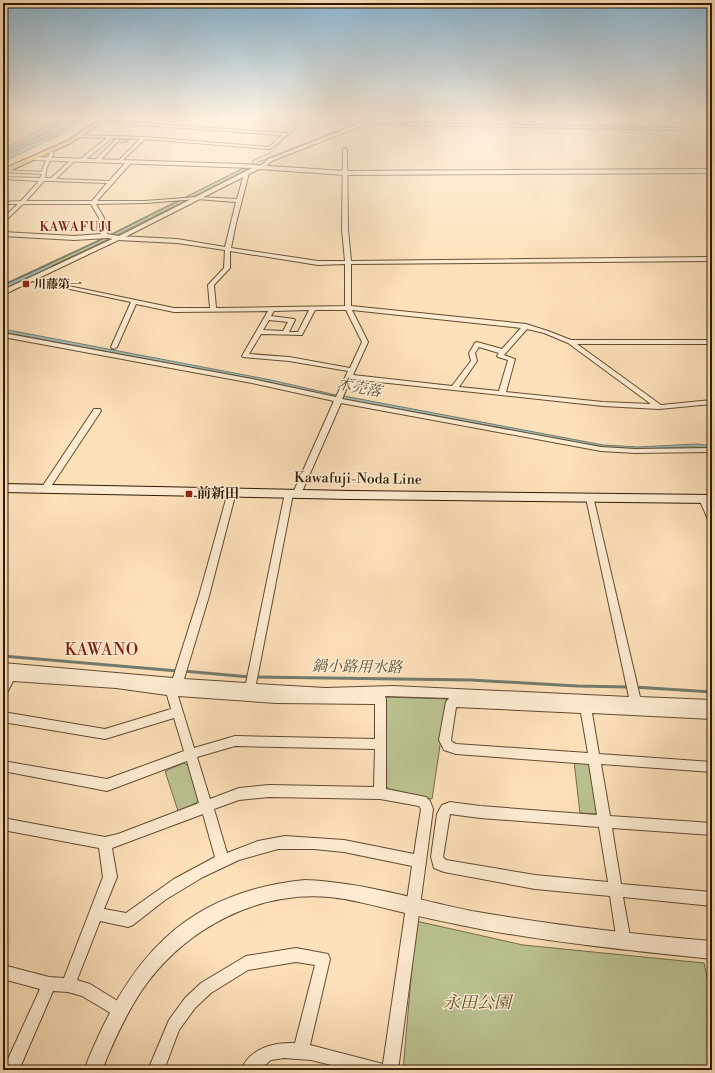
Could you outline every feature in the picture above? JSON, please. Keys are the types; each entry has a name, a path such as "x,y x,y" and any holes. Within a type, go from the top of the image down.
{"main road":[{"path":"3,174 16,166"},
{"name":"Kawafuji-Noda Line","path":"3,488 293,494 708,499"}],"street":[{"path":"17,166 45,170"},
{"path":"3,221 22,203 42,180 46,166"},
{"path":"52,180 66,166"},
{"path":"93,203 125,166"},
{"path":"245,166 345,174 712,171"},
{"path":"252,680 293,494 365,342 348,308 348,262 345,229 345,166"},
{"path":"3,293 112,236 246,174 257,167"},
{"path":"3,174 45,170"},
{"path":"3,174 42,180 110,182"},
{"path":"213,309 211,285 227,268 226,262 228,249 246,174"},
{"path":"3,203 145,202 178,199 239,201"},
{"path":"93,203 100,213 103,223 112,236"},
{"path":"3,234 45,238 95,238 112,236 177,241 312,263 712,259"},
{"path":"32,279 174,310 348,308 526,326 570,342 659,407"},
{"path":"114,347 134,302"},
{"path":"259,332 300,334 313,308"},
{"path":"272,309 245,356 289,359 350,373 454,388 603,404 659,407 712,402"},
{"path":"266,318 292,320 285,333"},
{"path":"502,393 512,359 500,356 526,326"},
{"path":"3,335 252,381 338,400 601,449 635,451 712,450"},
{"path":"570,342 712,342"},
{"path":"454,388 474,361 472,353 477,344 504,352"},
{"path":"45,489 98,411"},
{"path":"223,861 178,712 174,687 204,596 232,492"},
{"path":"590,498 636,702"},
{"path":"708,499 712,517"},
{"path":"3,690 9,670 116,684 174,687 244,698 346,700 381,699 380,793"},
{"path":"174,687 252,680 325,692 394,691 712,705"},
{"path":"712,714 451,702 445,740 448,746 456,749 712,767"},
{"path":"586,708 596,759 624,942"},
{"path":"3,717 105,734 178,712"},
{"path":"3,766 107,785 191,754 235,741 380,744"},
{"path":"3,824 105,843 239,794 269,792 380,793 422,802 426,805 427,809 390,1070"},
{"path":"712,829 480,812 450,808 446,809 443,814 437,858 439,863 444,866 535,882 616,891 712,899"},
{"path":"97,914 128,920 146,904 198,872 239,854 278,843 317,842 360,848 419,861"},
{"path":"68,985 97,914 110,877 105,843"},
{"path":"92,1070 103,1042 119,1010 139,980 162,952 181,936 232,905 280,891 305,889 336,890 490,923 624,942 712,950"},
{"path":"156,1070 174,1025 190,1003 206,988 246,963 296,955 323,959 301,1050"},
{"path":"3,972 49,984 68,985 85,989 119,1010"},
{"path":"11,1070 49,984"},
{"path":"249,1070 256,1061 274,1052 301,1050 379,1070"}],"green space":[{"path":"245,167 248,168 235,176 111,238 3,289 3,286 111,235"},
{"path":"384,697 447,699 432,799 389,789 386,786"},
{"path":"574,761 591,764 598,814 580,813"},
{"path":"184,763 189,766 199,798 196,803 178,811 165,771"},
{"name":"永田公園","path":"416,921 523,945 704,963 712,1002 712,1070 403,1070"}],"water":[{"path":"3,329 271,380 336,395 334,397 269,382 3,332"},
{"path":"344,396 603,445 638,447 697,444 712,446 712,448 692,447 637,449 602,447 343,399"}],"waterway":[{"path":"3,285 106,237 244,168"},
{"path":"3,290 50,268"},
{"name":"鍋小路用水路","path":"3,656 178,671"},
{"name":"鍋小路用水路","path":"183,671 250,677"},
{"name":"鍋小路用水路","path":"255,677 471,680 577,686 629,687"},
{"name":"鍋小路用水路","path":"634,687 712,692"}],"place":[{"name":"川藤第一","path":"26,284"},
{"name":"前新田","path":"189,494"}],"district":[{"name":"KAWAFUJI","path":"76,227"},
{"name":"KAWANO","path":"102,650"}],"water label":[{"name":"木売落","path":"359,388"}]}
